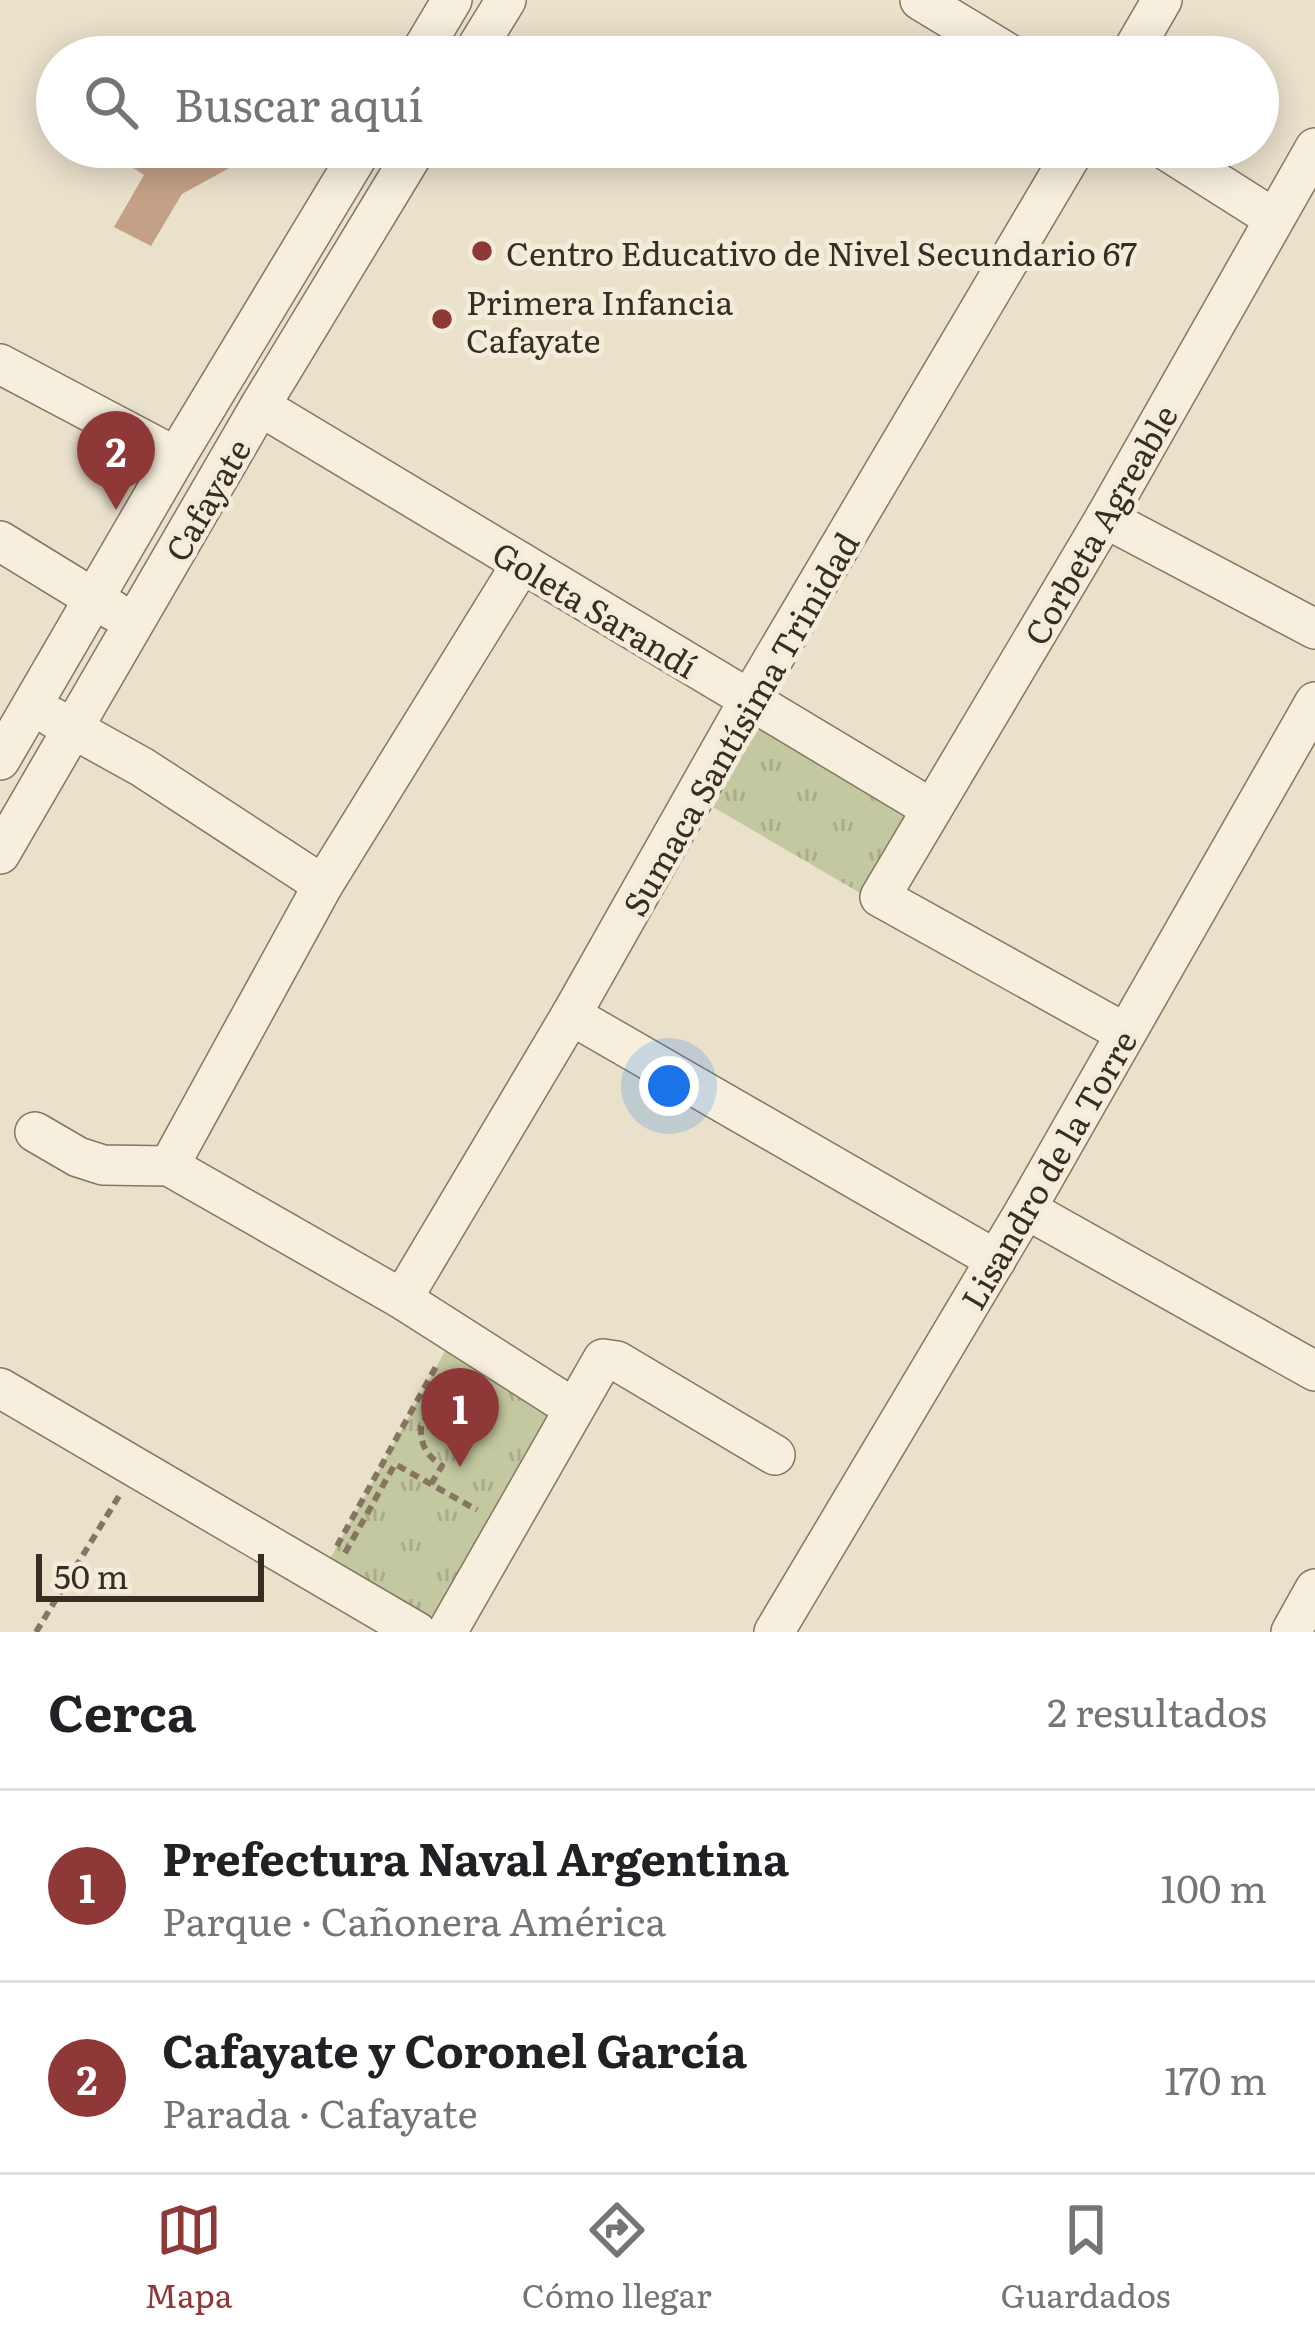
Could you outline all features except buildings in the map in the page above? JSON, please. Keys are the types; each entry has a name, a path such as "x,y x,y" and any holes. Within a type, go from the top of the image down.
{"street":[{"path":"431,36 452,0"},
{"path":"920,0 979,36"},
{"path":"1141,36 1162,0"},
{"path":"479,36 490,6"},
{"name":"Corbeta Agreable","path":"1125,1033 880,897 1105,518 1315,148"},
{"name":"Cafayate","path":"0,760 350,168"},
{"name":"Cafayate","path":"0,854 404,168"},
{"name":"Sumaca Santísima Trinidad","path":"402,1299 1064,168"},
{"path":"1194,168 1274,218"},
{"path":"0,364 176,457"},
{"name":"Goleta Sarandí","path":"260,406 932,809"},
{"path":"1105,518 1315,629"},
{"path":"0,541 133,624"},
{"path":"170,1166 322,885 522,563"},
{"name":"Lisandro de la Torre","path":"774,1632 1026,1209 1315,702"},
{"path":"32,706 142,767 322,885"},
{"path":"571,1015 996,1260"},
{"path":"35,1132 103,1165 170,1166 402,1299 573,1408"},
{"path":"1026,1209 1315,1371"},
{"path":"447,1632 603,1359 617,1360 775,1455"},
{"path":"0,1388 417,1632"},
{"path":"1291,1632 1315,1589"}],"path":[{"path":"431,1484 442,1466 424,1449 421,1426 434,1406 455,1397 469,1341"},
{"path":"325,1578 469,1341"},
{"path":"325,1578 395,1464 507,1527"},
{"path":"36,1632 136,1468"}],"green space":[{"path":"751,721 909,813 867,897 706,803"},
{"path":"455,1333 573,1408 447,1632 321,1575"}],"place":[{"name":"Centro Educativo de Nivel Secundario 67","path":"482,251"},
{"name":"Primera Infancia Cafayate","path":"442,319"},
{"name":"Cafayate y Coronel García","path":"116,510"},
{"name":"Prefectura Naval Argentina","path":"460,1467"}]}
